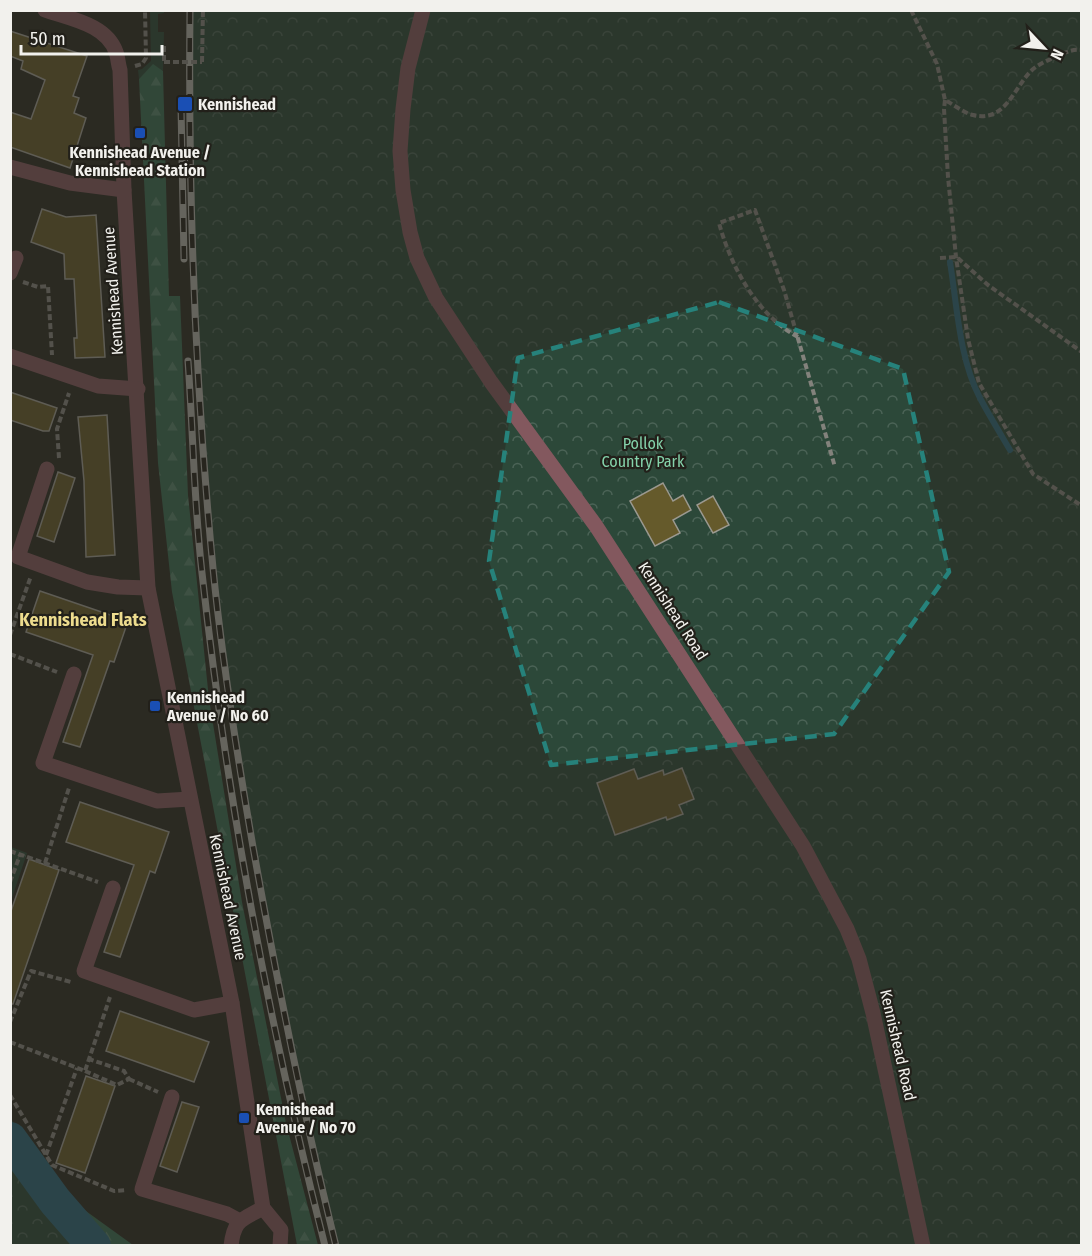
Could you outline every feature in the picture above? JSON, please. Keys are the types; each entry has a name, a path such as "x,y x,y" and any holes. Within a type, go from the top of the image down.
{"street":[{"name":"Kennishead Avenue","path":"45,10 91,26 107,37 116,51 120,70 124,189 138,389 148,588 232,1003 263,1208 281,1230 280,1245"},
{"name":"Kennishead Road","path":"423,10 408,68 400,151 403,190 417,258 436,298 534,442 596,525 803,846 847,928 859,959 873,1013 923,1245"},
{"path":"10,166 70,183 124,189"},
{"path":"10,356 98,386 138,389"},
{"path":"47,469 18,557 87,582 118,587 148,588"},
{"path":"73,675 43,763 157,801 190,799"},
{"path":"113,888 84,971 194,1010 232,1003"},
{"path":"172,1097 142,1189 227,1214 240,1221"},
{"path":"231,1245 233,1230 240,1221 263,1208"}],"path":[{"path":"120,70 142,64 146,58 145,10"},
{"path":"164,46 164,62 202,62 203,10"},
{"path":"911,10 937,64 945,100 948,177 956,257 968,339 979,383 1033,474 1082,506"},
{"path":"945,100 972,115 984,117 997,112 1010,102 1032,70 1054,57 1076,49 1082,50"},
{"path":"798,337 775,321 753,294 733,265 719,223 755,210 784,290 798,337 835,467"},
{"path":"940,258 956,257 988,285 1082,352"},
{"path":"15,271 38,287 48,286 52,370"},
{"path":"47,469 60,457 57,429 74,378"},
{"path":"10,635 35,563"},
{"path":"10,654 73,675"},
{"path":"45,863 74,773"},
{"path":"10,851 113,888"},
{"path":"10,882 20,855"},
{"path":"10,1022 31,971 75,983 84,971"},
{"path":"85,1071 115,982"},
{"path":"10,1042 117,1085 129,1079"},
{"path":"89,1059 124,1071 129,1079 172,1097"},
{"path":"46,1155 77,1068"},
{"path":"10,1095 52,1165 114,1191 142,1189"}],"highlighted area":[{"path":"719,302 903,369 949,572 834,734 551,765 489,561 518,358"}],"green space":[{"path":"150,11 164,11 158,14 158,32 164,32 163,71 153,65 139,79 138,70 151,61"},
{"name":"Pollok Country Park","path":"190,11 1081,11 1081,1245 336,1245 310,1140 276,979 233,728 213,569 195,336 190,178"},
{"path":"153,64 163,71 169,296 180,296 188,495 209,699 242,902 286,1123 318,1245 297,1245 172,592 158,463 139,79"},
{"path":"10,847 27,853 11,901"},
{"path":"10,1116 37,1166 90,1245 11,1245"},
{"path":"37,1166 72,1201 133,1245 101,1245"}],"building":[{"path":"10,31 87,56 73,96 79,98 74,113 86,118 70,168 10,147 10,112 31,119 45,80 21,69 23,61 10,56"},
{"path":"42,209 66,217 96,215 105,357 75,358 74,338 77,338 74,279 65,279 64,254 31,242"},
{"path":"10,392 57,408 49,431 10,420"},
{"path":"107,415 115,555 86,557 84,481 78,417"},
{"path":"58,472 75,478 54,542 37,536"},
{"path":"663,483 673,501 683,495 691,510 673,520 680,533 655,546 630,501"},
{"path":"713,496 729,525 713,533 697,505"},
{"path":"40,591 128,621 114,662 110,661 80,747 63,742 93,655 26,632"},
{"path":"682,768 694,799 679,805 683,814 667,820 666,817 615,835 597,783 634,769 638,779 663,770 664,775"},
{"path":"80,802 169,832 155,873 150,871 120,957 104,952 134,865 66,842"},
{"path":"29,859 59,870 13,1004 10,1004 10,914"},
{"path":"120,1011 209,1042 194,1082 106,1051"},
{"path":"86,1076 115,1086 85,1173 56,1163"},
{"path":"182,1102 199,1107 177,1172 160,1166"}],"waterway":[{"path":"950,262 967,366 980,398 1010,450"},
{"path":"10,1139 55,1201 94,1246"}],"railway":[{"path":"190,10 190,150 197,359 207,498 225,673 253,847 281,997 336,1246"},
{"path":"181,106 184,259"},
{"path":"188,361 199,547 212,658 237,827 268,996 325,1246"}],"place":[{"name":"Kennishead","path":"185,104"},
{"name":"Kennishead Avenue / Kennishead Station","path":"140,133"},
{"name":"Kennishead Avenue / No 60","path":"155,706"},
{"name":"Kennishead Avenue / No 70","path":"244,1118"}],"district":[{"name":"Kennishead Flats","path":"83,620"}]}
